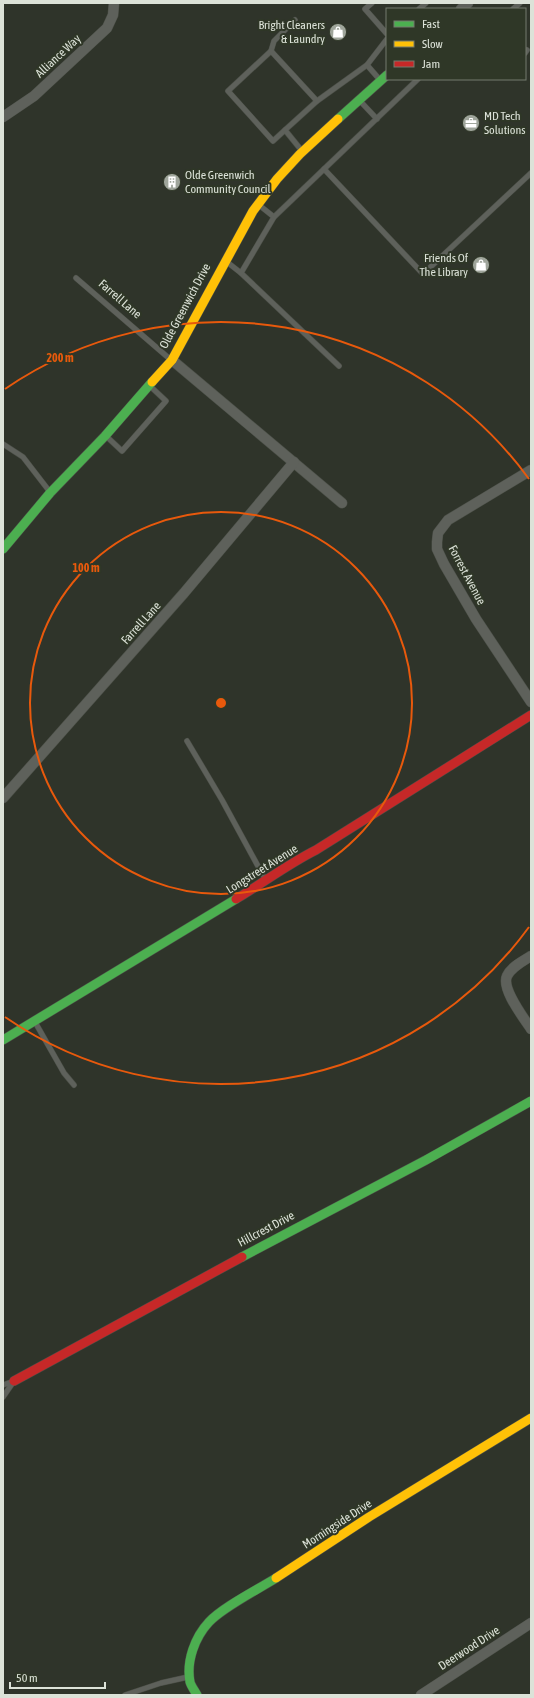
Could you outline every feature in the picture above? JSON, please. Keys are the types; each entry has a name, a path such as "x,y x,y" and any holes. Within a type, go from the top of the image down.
{"street":[{"name":"Alliance Way","path":"3,117 34,96 107,28 113,15 114,3"},
{"name":"Olde Greenwich Drive","path":"3,549 50,493 105,436 172,360 224,260 258,204 277,179 303,152 384,78"},
{"name":"Farrell Lane","path":"172,360 342,503"},
{"name":"Farrell Lane","path":"3,798 232,538 294,462"},
{"name":"Forrest Avenue","path":"531,470 448,520 442,526 436,542 437,549 444,564 468,605 531,702"},
{"name":"Longstreet Avenue","path":"3,1040 266,881 291,863 316,850 531,715"},
{"path":"531,956 517,965 507,975 505,980 507,991 531,1029"},
{"name":"Hillcrest Drive","path":"14,1381 320,1215 426,1160 531,1101"},
{"name":"Morningside Drive","path":"189,1676 190,1655 194,1644 210,1621 232,1605 369,1518 531,1418"},
{"name":"Deerwood Drive","path":"420,1695 531,1623"},
{"path":"189,1676 190,1683 197,1695"}],"lane":[{"path":"372,3 365,9 386,33"},
{"path":"295,20 274,41 271,51 228,91 273,141 317,101 367,65 386,40"},
{"path":"271,51 317,101"},
{"path":"367,65 384,78"},
{"path":"241,273 274,217 417,80"},
{"path":"360,101 377,118"},
{"path":"285,130 303,152"},
{"path":"324,169 423,274 531,174"},
{"path":"258,204 274,217"},
{"path":"224,260 241,273 338,366"},
{"name":"Farrell Lane","path":"76,278 172,360"},
{"path":"105,436 122,451 166,401 149,386"},
{"path":"3,444 23,457 50,493"},
{"path":"187,741 222,800 266,881"},
{"path":"34,1021 64,1073 74,1085"},
{"path":"3,1385 14,1381"},
{"path":"3,1397 14,1381"},
{"path":"125,1695 161,1683 189,1676"}],"traffic: fast":[{"path":"338,119 386,76"},
{"path":"3,549 50,493 105,436 152,382"},
{"path":"3,1040 236,899"},
{"path":"242,1257 426,1160 531,1101"},
{"path":"197,1695 190,1682 189,1666 196,1642 204,1628 223,1610 276,1578"}],"traffic: slow":[{"path":"152,382 172,360 253,211 277,179 300,154 338,119"},
{"path":"276,1578 369,1517 531,1418"}],"traffic: jam":[{"path":"236,899 531,715"},
{"path":"14,1381 242,1257"}],"place":[{"name":"Bright Cleaners & Laundry","path":"338,32"},
{"name":"MD Tech Solutions","path":"471,123"},
{"name":"Olde Greenwich Community Council","path":"172,182"},
{"name":"Friends Of The Library","path":"481,265"}]}
